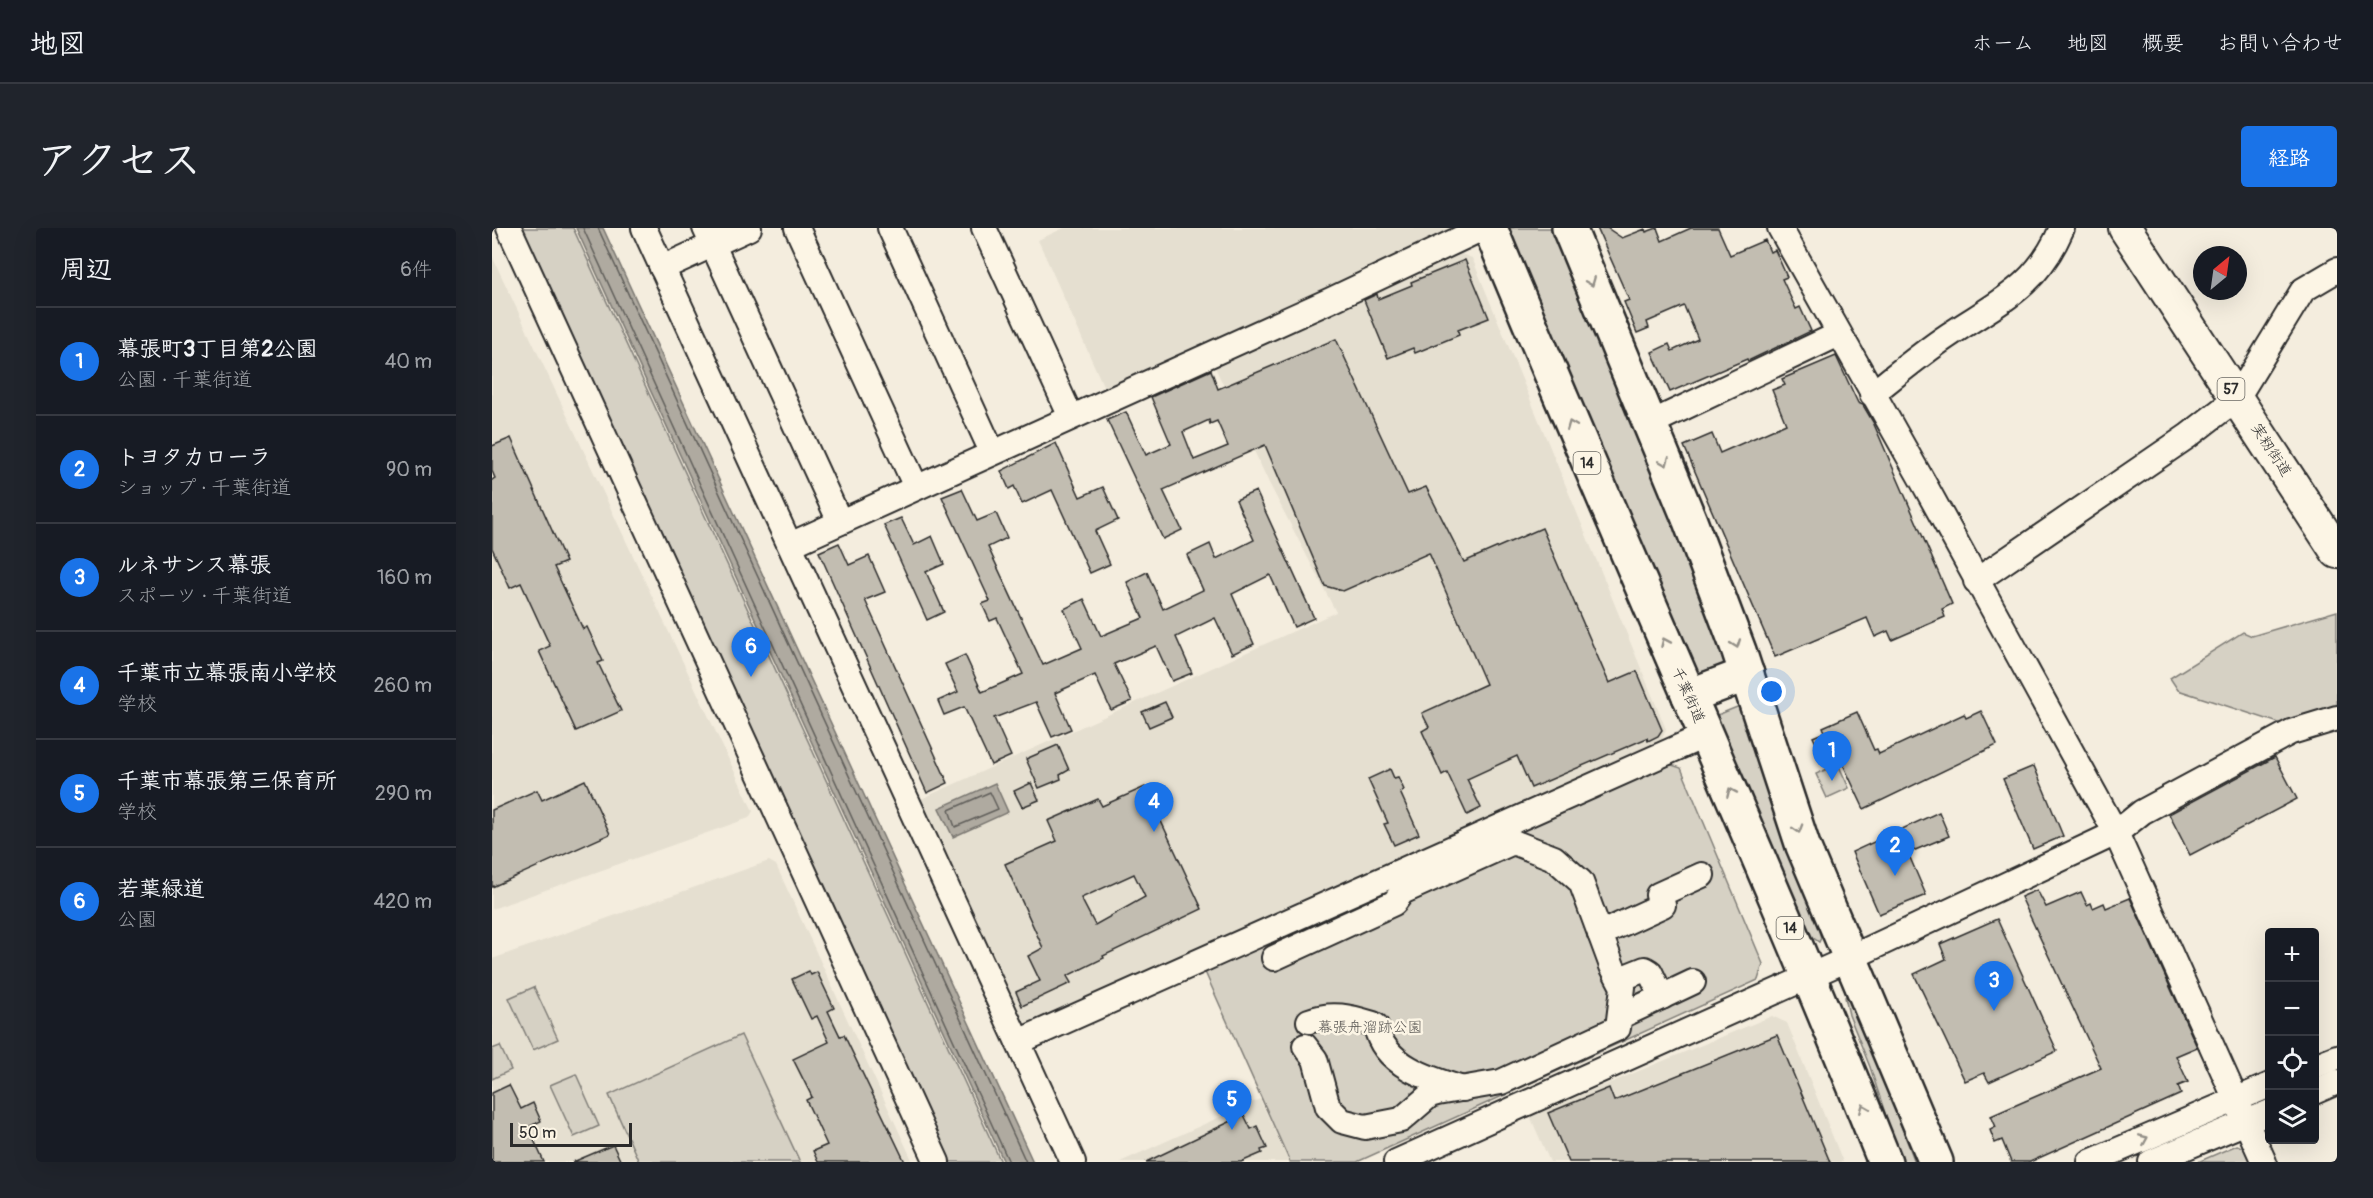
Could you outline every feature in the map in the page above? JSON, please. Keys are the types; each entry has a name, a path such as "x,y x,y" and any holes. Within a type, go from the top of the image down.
{"highway":[{"name":"千葉街道","path":"1490,228 1593,477 1706,735 1886,1162"},
{"path":"1569,228 1690,521 1747,674 1803,846 1936,1162"},
{"path":"1689,696 1747,674"}],"main road":[{"name":"実籾街道","path":"2125,228 2337,552"}],"street":[{"path":"509,228 937,1162"},
{"path":"644,228 1073,1162"},
{"path":"662,268 709,236 748,228"},
{"path":"797,228 916,488"},
{"path":"890,228 993,452"},
{"path":"984,228 1071,417"},
{"path":"790,545 1483,228"},
{"path":"1780,228 2116,833 2264,1162"},
{"path":"1872,394 1950,334 2021,288 2039,271 2062,228"},
{"path":"709,236 840,522"},
{"path":"1976,581 2179,443 2237,398 2303,290 2337,270"},
{"path":"1649,424 1839,334"},
{"path":"1396,1162 1850,958 2116,833 2142,812 2290,732 2337,718"},
{"path":"1018,1042 1706,735"},
{"path":"1274,958 1394,903 1402,892 1513,842 1554,858 1581,882 1616,973 1623,998 1621,1028"},
{"path":"1600,934 1663,905 1659,895 1702,875"},
{"path":"1588,900 1589,940 1600,957 1616,973"},
{"path":"1616,973 1645,969 1650,972 1662,997"},
{"path":"1309,1021 1322,1016 1339,1015 1373,1024 1376,1026 1386,1051 1431,1086 1464,1089 1501,1082 1621,1028 1662,997 1693,982"},
{"path":"1305,1046 1315,1059 1326,1101 1335,1115 1357,1127 1402,1130 1431,1086"},
{"path":"2319,1064 2337,1057"},
{"path":"2319,1090 2337,1082"},
{"path":"2090,1162 2265,1087"},
{"path":"2151,1162 2265,1114"}],"shaded area":[{"path":"1064,228 1455,228 1453,234 1106,392 1038,240"},
{"path":"1459,253 1472,258 1666,729 1661,742 1032,1025 1021,1020 919,800 1336,612 1270,485 1214,365"},
{"path":"492,256 753,811 749,818 492,909"},
{"path":"769,861 776,865 913,1162 492,1162 492,959"},
{"path":"1772,1016 1787,1023 1843,1162 1550,1162 1530,1116"},
{"path":"1260,1099 1289,1162 1120,1162"}],"green space":[{"path":"517,228 573,228 1001,1162 945,1162"},
{"path":"1508,228 1555,228 1734,665 1696,681"},
{"path":"2337,611 2337,710 2285,725 2178,690 2170,678 2243,632 2252,636"},
{"path":"1747,703 1789,857 1812,907 1821,938 1819,942 1808,934 1710,718"},
{"name":"幕張舟溜跡公園","path":"1669,764 1681,768 1763,964 1758,980 1357,1162 1290,1162 1205,972"},
{"path":"1838,764 1849,788 1827,798 1816,774"},
{"path":"534,987 558,1039 533,1050 509,998"},
{"path":"1851,994 1915,1162 1901,1162 1870,1067 1849,1015 1845,997"},
{"path":"741,1035 800,1162 639,1162 609,1095"},
{"path":"500,1046 511,1070 492,1079 492,1049"},
{"path":"576,1074 599,1126 574,1137 550,1085"},
{"path":"2237,1145 2250,1151 2255,1162 2198,1162"}],"water":[{"path":"576,228 603,228 1033,1162 1004,1162"},
{"path":"995,783 1008,812 953,837 939,808"}],"building":[{"path":"1597,228 1607,228 1622,238 1645,229 1646,232 1657,228 1662,241 1691,228 1718,228 1730,255 1765,240 1770,252 1775,250 1787,277 1782,279 1796,309 1800,307 1811,331 1748,361 1747,359 1670,392 1652,352 1669,344 1672,351 1698,339 1684,306 1647,322 1649,328 1637,333 1624,302 1629,300"},
{"path":"1465,260 1489,318 1458,330 1459,335 1415,353 1413,348 1388,358 1364,300 1377,294 1378,299 1412,285 1411,282"},
{"path":"1336,339 1408,494 1426,487 1464,562 1542,528 1609,683 1637,671 1662,730 1658,736 1648,741 1647,738 1531,788 1517,756 1467,779 1481,808 1467,815 1447,772 1442,775 1422,731 1429,727 1422,713 1486,684 1429,553 1343,591 1325,586 1265,445 1163,490 1182,530 1163,539 1107,420 1126,412 1146,455 1171,444 1151,397 1211,370 1218,389","holes":["1209,420 1210,424 1217,421 1228,446 1194,460 1183,432"]},
{"path":"1836,356 1858,403 1863,405 1873,422 1952,604 1942,609 1945,617 1892,640 1888,631 1875,637 1867,618 1775,657 1684,446 1712,434 1720,453 1786,424 1772,390 1785,385 1782,379"},
{"path":"511,438 566,562 554,567 583,629 587,627 603,661 598,663 621,711 576,731 539,651 550,646 521,583 510,588 492,548 492,480 495,478 492,471 492,446"},
{"path":"1056,443 1080,497 1103,487 1118,520 1095,531 1110,564 1090,573 1052,490 1022,504 1014,486 1009,489 1001,471"},
{"path":"962,489 977,521 996,513 1007,538 988,547 1043,665 1082,648 1064,609 1084,599 1101,636 1143,618 1127,582 1147,572 1163,609 1203,590 1187,555 1210,544 1216,559 1254,540 1236,500 1256,491 1314,618 1294,627 1270,575 1232,594 1254,644 1232,654 1215,618 1176,637 1192,673 1172,681 1156,646 1114,664 1132,701 1111,710 1095,675 1055,693 1071,729 1052,737 1036,702 994,718 1011,756 991,765 964,707 944,715 938,701 958,692 945,664 965,655 982,692 1023,674 997,618 990,621 982,604 990,601 942,497"},
{"path":"901,518 914,545 932,536 944,564 926,572 944,612 927,620 884,525"},
{"path":"839,543 849,565 869,556 885,592 865,600 948,783 927,793 819,552"},
{"path":"1165,702 1172,717 1149,727 1142,712"},
{"path":"1981,711 1997,745 1864,809 1840,758 1826,765 1813,737 1825,732 1823,727 1857,712 1874,750 1877,749 1879,754 1964,714 1966,718"},
{"path":"1058,745 1069,770 1060,775 1061,779 1039,788 1026,759"},
{"path":"2275,757 2297,799 2190,855 2169,814"},
{"path":"2034,766 2063,836 2033,849 2003,779"},
{"path":"1390,769 1394,778 1398,777 1404,790 1400,792 1419,834 1394,845 1384,824 1388,823 1368,779"},
{"path":"585,780 610,834 492,887 492,810 537,790 542,800"},
{"path":"1031,783 1039,800 1022,807 1014,791"},
{"path":"1145,787 1202,909 1103,956 1104,958 1067,976 1071,983 1022,1006 1016,992 1040,981 1028,956 1043,948 1005,864 1057,841 1048,821 1098,799 1102,806","holes":["1134,874 1145,897 1095,925 1081,898"]},
{"path":"1939,812 1949,836 1908,853 1926,895 1879,914 1852,852"},
{"path":"2037,890 2046,907 2081,892 2087,905 2091,903 2093,908 2104,903 2106,908 2130,898 2197,1047 2176,1056 2188,1082 2178,1086 2181,1094 2030,1162 2011,1162 2002,1140 1995,1143 1990,1130 1996,1127 1991,1116 2101,1068 2021,897"},
{"path":"1997,919 2057,1051 1989,1082 1984,1073 1965,1081 1914,974 1946,959 1940,944"},
{"path":"809,971 811,975 817,972 834,1008 828,1011 840,1036 844,1035 905,1162 818,1162 813,1151 827,1145 806,1100 812,1097 793,1059 829,1042 817,1016 811,1019 792,979"},
{"path":"1777,1035 1830,1162 1569,1162 1548,1113 1609,1088 1614,1101"},
{"path":"509,1085 521,1109 533,1103 541,1121 528,1127 544,1162 492,1162 492,1093"},
{"path":"1244,1115 1251,1129 1257,1126 1267,1148 1261,1150 1262,1153 1241,1162 1146,1162"},
{"path":"613,1145 621,1162 573,1162"}],"place":[{"name":"若葉緑道","path":"751,677"},
{"name":"幕張町3丁目第2公園","path":"1832,781"},
{"name":"千葉市立幕張南小学校","path":"1154,832"},
{"name":"トヨタカローラ","path":"1895,876"},
{"name":"ルネサンス幕張","path":"1994,1011"},
{"name":"千葉市幕張第三保育所","path":"1232,1130"}]}
